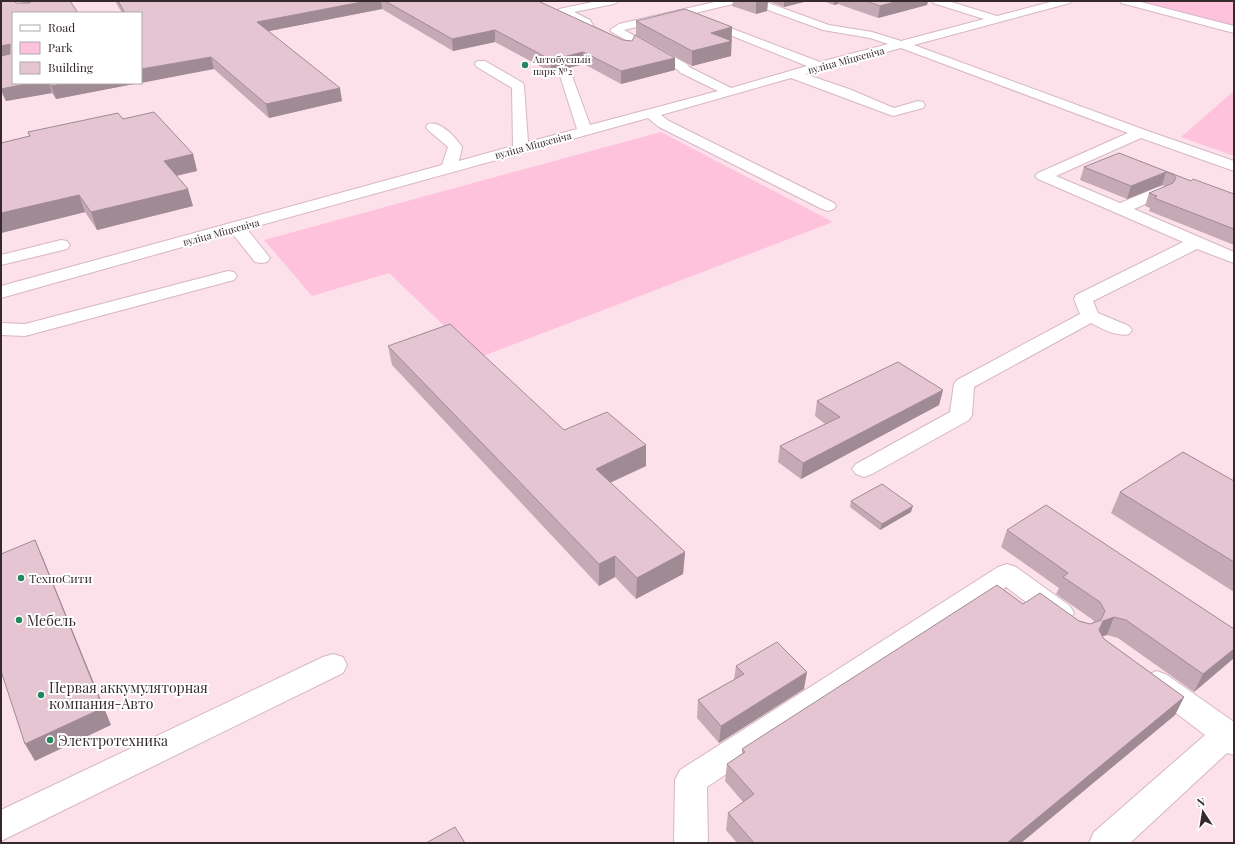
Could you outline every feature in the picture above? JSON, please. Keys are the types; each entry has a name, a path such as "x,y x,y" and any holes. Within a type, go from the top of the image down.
{"street":[{"path":"614,1 563,11 586,22 589,29 625,46 663,67"},
{"path":"730,92 685,70 684,67 616,30 623,26 732,1"},
{"path":"753,1 827,28 872,36 902,45 1234,166"},
{"path":"937,1 996,19"},
{"path":"954,6 976,1"},
{"name":"вуліца Міцкевіча","path":"1,292 237,228 521,148 730,92 819,66 1066,1"},
{"path":"1125,1 1234,30"},
{"path":"1,6 15,2 26,12"},
{"path":"846,20 863,25 866,31 872,36"},
{"path":"729,31 819,66"},
{"path":"481,64 518,86 521,148"},
{"path":"792,74 844,92 893,112 918,105"},
{"path":"566,76 585,132"},
{"path":"650,113 664,124 828,206"},
{"path":"433,127 450,141 454,147 449,168"},
{"path":"1140,133 1043,176 1234,258"},
{"path":"1121,209 1162,191"},
{"path":"237,228 262,258"},
{"path":"1122,330 1090,316 1083,299 1197,242"},
{"path":"1,260 61,245"},
{"path":"1,329 25,330 228,276"},
{"path":"864,469 961,415 964,384 1090,316"},
{"path":"691,843 691,780 1007,574 1082,629"},
{"path":"1,826 333,665"},
{"path":"1111,842 1230,738 1138,670"}],"green space":[{"path":"1133,1 1234,1 1234,28"},
{"path":"1234,91 1234,156 1181,137"},
{"path":"661,132 833,222 478,358 389,273 312,296 264,240"}],"building":[{"path":"1,1 29,3 31,2 30,1 70,1 77,12 12,12 12,84 26,84 1,89 1,56 10,54 10,44 1,46"},
{"path":"118,1 367,1 257,22 340,88 266,104 211,57 142,69 142,12 124,12"},
{"path":"385,1 538,1 623,40 632,41 635,35 675,58 621,71 583,52 551,60 495,30 452,39"},
{"path":"866,1 898,1 880,6"},
{"path":"685,9 732,27 711,33 732,41 692,51 636,21"},
{"path":"50,84 62,84 51,86"},
{"path":"154,112 193,154 164,161 188,189 91,212 79,195 1,213 1,143 30,136 28,132 118,113 123,119"},
{"path":"1119,153 1173,174 1166,172 1131,186 1084,167"},
{"path":"1173,174 1191,181 1193,179 1234,194 1234,229 1154,198 1157,196 1149,193 1173,183 1176,178"},
{"path":"450,324 564,430 607,412 646,445 596,469 685,552 637,578 615,556 599,564 388,346"},
{"path":"898,362 943,390 803,463 780,446 840,417 817,401"},
{"path":"1183,452 1234,481 1234,562 1120,492"},
{"path":"882,484 913,506 882,524 851,501"},
{"path":"1046,505 1234,629 1234,649 1203,674 1126,620 1114,617 1103,621 1099,630 1104,639 1184,697 1007,843 754,843 728,813 754,794 727,764 745,752 742,749 997,585 1023,604 1040,593 1079,621 1090,624 1101,620 1105,611 1100,602 1063,577 1068,573 1007,530"},
{"path":"35,540 103,708 25,744 1,671 1,554"},
{"path":"777,642 807,672 721,726 698,700 744,674 736,666"},
{"path":"455,827 465,843 426,843"}],"place":[{"name":"Автобусный парк №2","path":"525,65"},
{"name":"ТехноСити","path":"21,578"},
{"name":"Мебель","path":"19,620"},
{"name":"Первая аккумуляторная компания-Авто","path":"41,695"},
{"name":"Электротехника","path":"50,740"}]}
